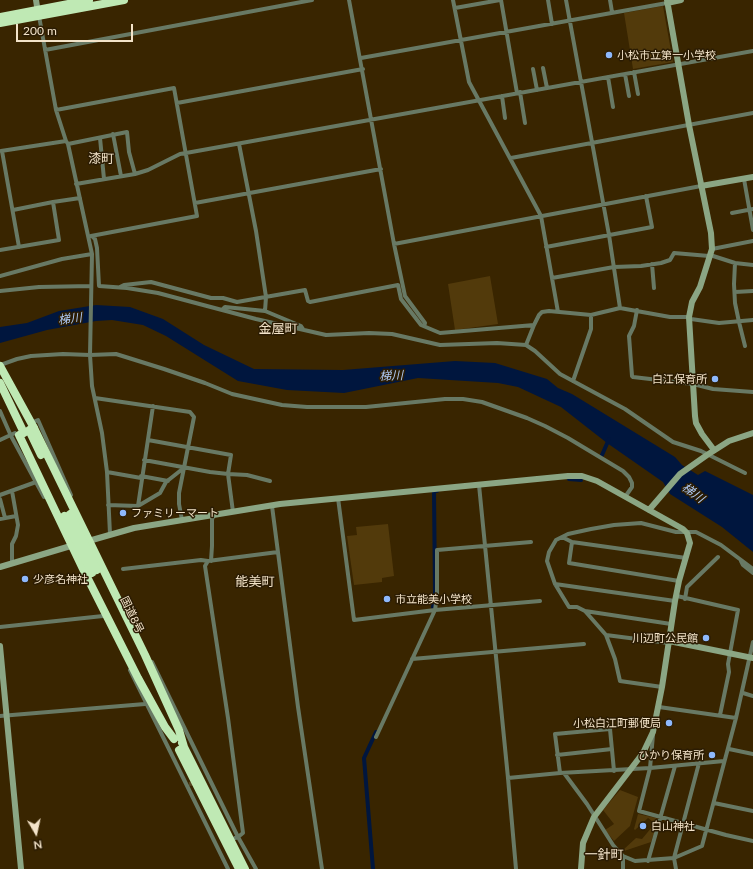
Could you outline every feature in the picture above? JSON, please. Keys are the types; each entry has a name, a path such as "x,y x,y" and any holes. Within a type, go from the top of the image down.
{"highway":[{"path":"0,23 89,0"},
{"path":"0,17 124,0"},
{"path":"0,366 24,431 63,526 72,546 92,573"},
{"name":"国道8号","path":"0,370 24,431"},
{"name":"国道8号","path":"0,383 24,431 70,515 92,573 154,699 163,711 174,739 239,869"},
{"path":"0,394 24,431 70,515 89,540 145,655 154,699"},
{"path":"163,711 179,730 184,747 245,869"}],"street":[{"path":"36,0 56,110 67,142 76,184 90,236 92,254 90,354 92,386 102,433 107,472 110,534"},
{"path":"45,50 312,0"},
{"path":"349,0 405,296 425,323 424,326"},
{"path":"454,0 469,82 541,216 558,312"},
{"path":"455,8 501,0 525,123"},
{"path":"548,0 552,24"},
{"path":"566,0 609,235 620,308"},
{"path":"610,0 612,12"},
{"path":"360,58 570,21 667,1 681,0"},
{"path":"667,1 689,125 711,233 710,253 700,287 692,302 689,317 696,423 714,450"},
{"path":"76,184 135,174 148,170 180,154 753,51"},
{"path":"543,68 547,88"},
{"path":"177,103 363,69"},
{"path":"533,69 537,90"},
{"path":"634,72 638,94"},
{"path":"625,74 629,96"},
{"path":"608,77 613,107"},
{"path":"56,110 174,88 197,216 90,236"},
{"path":"502,96 505,118"},
{"path":"511,158 753,113"},
{"path":"19,247 1,151 100,138 127,132 129,152 135,174"},
{"path":"113,134 121,176"},
{"path":"100,138 104,179"},
{"path":"239,144 256,231 266,297 265,311"},
{"path":"195,203 381,169"},
{"path":"394,244 753,177"},
{"path":"744,179 751,209 753,230"},
{"path":"546,247 652,227 646,196"},
{"path":"13,210 80,198"},
{"path":"0,250 59,240 53,202"},
{"path":"732,212 751,209"},
{"path":"90,236 95,239 97,248 99,286 120,287 158,293 326,335 392,334 440,345 497,343 526,345 535,351 560,374 625,409 673,442 691,447 705,456 745,473"},
{"path":"552,278 614,267 652,264 670,260 674,253 710,253 753,241"},
{"path":"710,253 736,263 753,265"},
{"path":"0,276 62,259 92,254"},
{"path":"736,263 735,292 739,322 746,346"},
{"path":"652,264 654,288"},
{"path":"120,287 124,285 151,282 211,298 223,298 237,302 305,290 308,301 310,302 398,285 401,299 421,325 440,333 534,325"},
{"path":"0,291 38,287 91,287"},
{"path":"735,292 753,291"},
{"path":"222,310 225,307 265,311 301,326 303,329"},
{"path":"526,345 534,325 542,312 549,311 591,315 620,308 670,317 689,317 691,319 719,324 753,320"},
{"path":"636,310 634,326 629,336 632,376 693,384 713,389 753,392"},
{"path":"573,381 591,329 591,315"},
{"path":"0,366 17,359 31,356 63,354 116,354 171,371 232,394 282,405 307,407 366,407 445,399 463,399 482,402 545,426 623,471 632,483 632,487 625,497"},
{"path":"95,398 190,412 194,417 179,493 179,504 182,520"},
{"path":"138,506 141,477 153,406"},
{"path":"0,411 4,419 24,431 36,482 56,517 63,526"},
{"path":"0,440 24,431"},
{"path":"648,510 680,474 729,441 753,433"},
{"path":"148,440 231,454 228,474 233,512"},
{"path":"144,460 228,474 247,475 270,481"},
{"path":"108,505 138,506 160,493 168,481 184,467"},
{"path":"107,472 168,481"},
{"path":"0,566 110,534 182,520 306,501 568,476 582,476 597,480 683,529 687,533 690,543 679,581 668,642 662,687 653,732 650,768 639,811 706,830 753,841"},
{"path":"0,495 36,482"},
{"path":"480,485 516,869"},
{"path":"12,491 18,525 16,536 12,544 12,562"},
{"path":"338,498 354,620 435,610 540,601"},
{"path":"0,499 2,519 16,516"},
{"path":"272,506 322,869"},
{"path":"214,515 212,520 212,546 209,561 205,566 242,833 237,837"},
{"path":"671,624 585,611 577,607 569,607 555,584 547,561 552,546 556,540 568,534 614,525 641,523 676,532 696,532 721,545 753,569"},
{"path":"562,537 572,542 686,558"},
{"path":"376,736 435,610 437,596 436,550 531,542"},
{"path":"572,542 569,563 679,581"},
{"path":"123,570 278,552"},
{"path":"685,599 687,586 718,556"},
{"path":"98,560 110,575 209,782 237,837 256,869"},
{"path":"741,561 742,565 753,573"},
{"path":"92,573 85,579 103,616 154,699 187,785 228,869"},
{"path":"555,584 685,599 738,610 729,653 729,672 720,716"},
{"path":"585,611 606,635 616,659 620,681 662,687"},
{"path":"0,627 103,616"},
{"path":"606,635 668,642 751,658"},
{"path":"614,770 610,729 555,734 557,755 562,773 587,804 613,845 623,856 635,861 674,858 702,846 743,693 753,642"},
{"path":"412,659 584,644"},
{"path":"0,646 21,869"},
{"path":"743,693 753,696"},
{"path":"0,716 154,699"},
{"path":"658,707 736,718"},
{"path":"581,869 582,843 594,817 632,769 643,753 653,732"},
{"path":"557,755 612,749"},
{"path":"729,749 753,754"},
{"path":"508,778 724,761"},
{"path":"676,869 674,858 699,763"},
{"path":"648,860 674,766"},
{"path":"714,803 753,811"},
{"path":"623,856 623,869"}],"shaded area":[{"path":"663,6 673,62 633,69 624,13"},
{"path":"490,276 498,324 455,330 448,284"},
{"path":"388,524 394,576 382,578 382,582 354,585 347,536 357,535 356,527"},
{"path":"620,790 638,797 630,826 614,841 605,830 614,824 603,810"},
{"path":"638,814 656,818 658,821 651,842 624,851 623,850 636,838 642,839 652,827 652,821 648,818 635,830"}],"water":[{"name":"梯川","path":"96,305 130,307 163,319 204,345 254,369 343,370 455,361 495,363 547,379 558,388 572,394 675,457 682,465 698,475 705,471 753,495 753,552 722,527 670,494 663,482 607,443 561,407 518,387 498,383 418,378 344,393 287,390 238,381 166,336 143,325 112,320 96,321 47,330 0,343 0,327 27,323 59,311"}],"waterway":[{"path":"602,455 609,439"},
{"path":"569,479 581,480"},
{"path":"433,607 435,595 434,491 437,491"},
{"path":"373,869 364,758 376,732"}],"tunnel":[{"path":"189,784 207,782"}],"place":[{"name":"小松市立第一小学校","path":"609,55"},
{"name":"白江保育所","path":"715,379"},
{"name":"ファミリーマート","path":"123,513"},
{"name":"少彦名神社","path":"25,579"},
{"name":"市立能美小学校","path":"387,599"},
{"name":"川辺町公民館","path":"706,638"},
{"name":"小松白江町郵便局","path":"669,723"},
{"name":"ひかり保育所","path":"712,755"},
{"name":"白山神社","path":"643,826"}],"district":[{"name":"漆町","path":"101,159"},
{"name":"金屋町","path":"278,329"},
{"name":"能美町","path":"255,582"},
{"name":"一針町","path":"604,855"}]}
